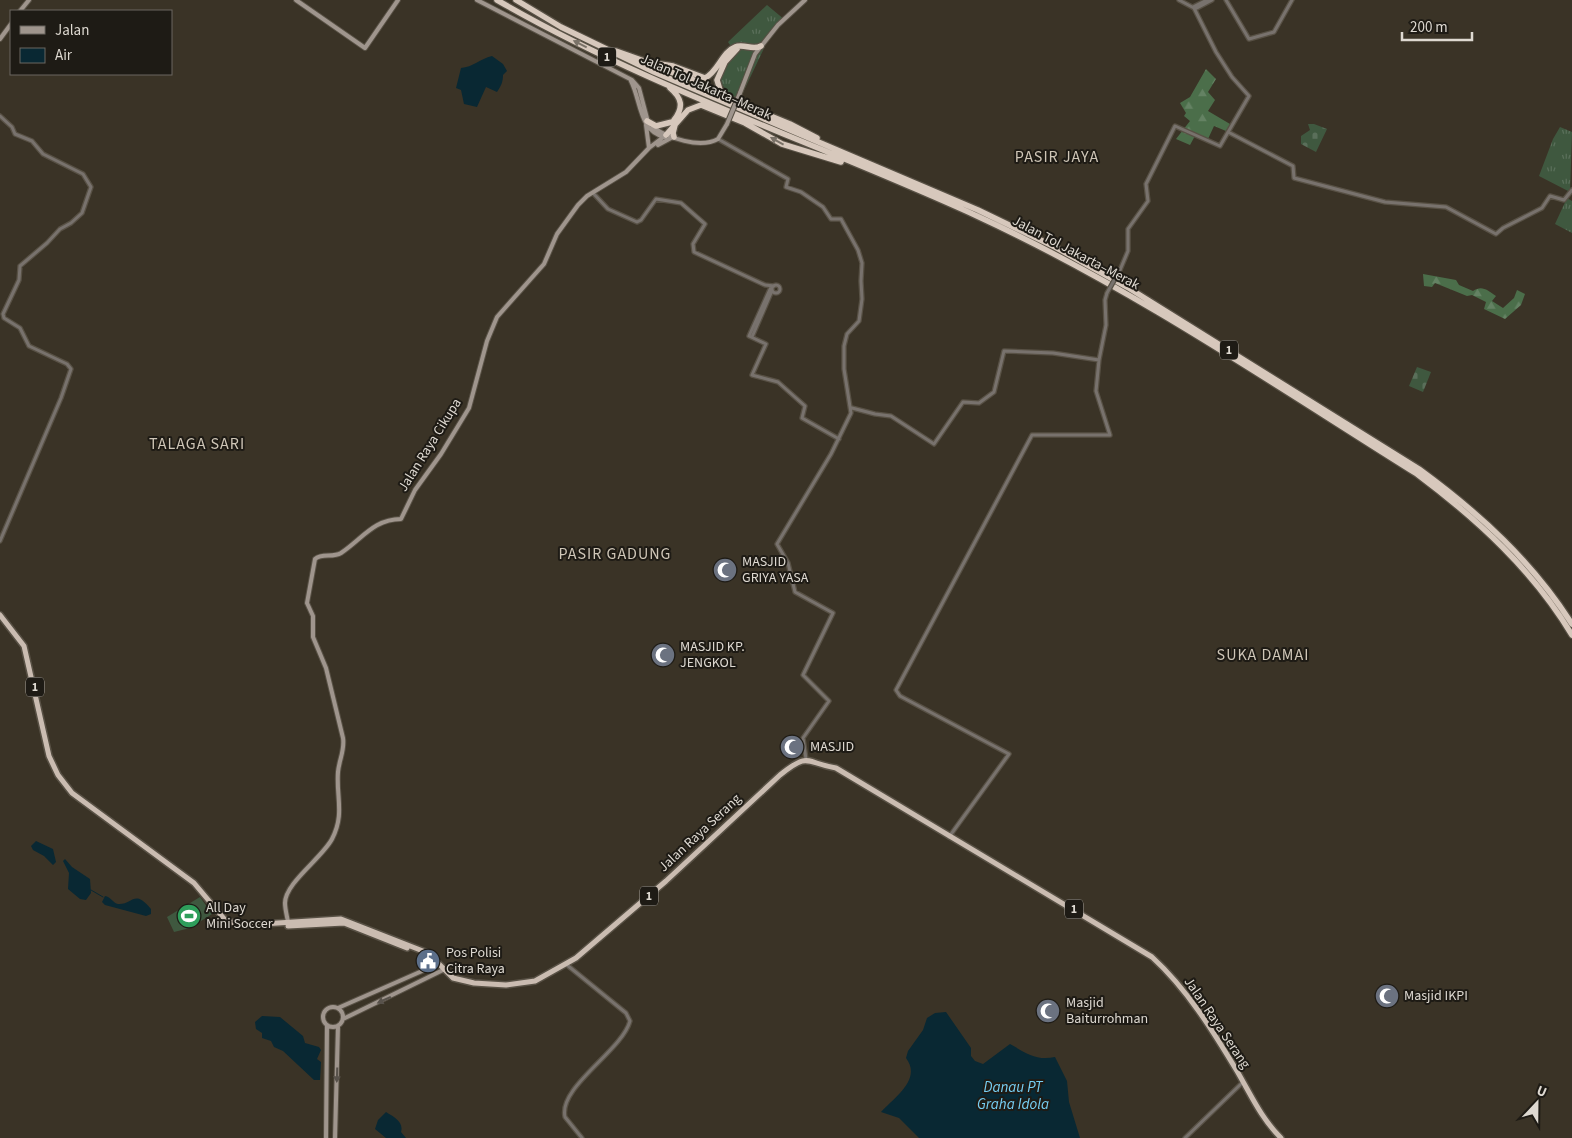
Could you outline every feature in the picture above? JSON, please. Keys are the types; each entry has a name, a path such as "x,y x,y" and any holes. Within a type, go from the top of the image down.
{"highway":[{"name":"Jalan Tol Jakarta–Merak","path":"497,0 582,46 975,215 1052,252 1125,292 1417,474 1469,515 1496,540 1540,590 1572,635"},
{"name":"Jalan Tol Jakarta–Merak","path":"516,0 561,27 628,60 978,210 1055,247 1127,287 1420,469 1461,500 1504,540 1530,568 1572,624"},
{"path":"561,27 634,58 655,64 673,66 706,78 734,47 741,46 754,49 761,46"},
{"path":"725,97 720,90 717,80 725,62 739,48 755,54"},
{"path":"628,60 678,73 725,97 798,127 835,148"},
{"path":"663,136 680,111 681,103 679,96 665,83"},
{"path":"663,136 693,107 701,105 745,123 782,144 855,165"},
{"path":"674,137 673,129 679,119"},
{"path":"646,122 660,126 672,122"},
{"name":"Jalan Raya Serang","path":"0,615 24,646 54,768 83,801 194,886 217,916 226,924 246,928 340,923 431,957"},
{"name":"Jalan Raya Serang","path":"149,851 194,883 226,921 242,925 327,918 345,920 422,950 451,977 467,982 514,985 535,981 567,965 636,908 780,774 806,759 833,768 1145,952 1162,965 1178,984 1225,1052 1258,1110 1281,1138"}],"main road":[{"path":"21,10 29,0"},
{"path":"296,0 365,48 398,0"},
{"path":"477,0 630,79 639,88 646,122 648,148 674,137"},
{"path":"646,122 663,136 704,144 718,139 727,124 755,54 804,0"},
{"path":"0,39 10,25"},
{"name":"Jalan Raya Cikupa","path":"288,922 285,903 289,889 331,842 340,813 337,787 339,767 344,749 343,738 326,668 313,637 313,616 308,603 316,559 319,556 332,556 341,553 384,520 401,519 414,490 441,454 469,408 488,341 497,317 544,264 557,234 578,206 593,193 626,172 648,148 663,136"},
{"path":"438,964 338,1008 328,1008 324,1012 322,1018 327,1026 326,1136 335,1136 338,1026 343,1019 443,970"},
{"path":"399,982 403,991"},
{"path":"345,1005 344,1011 351,1015"},
{"path":"338,1008 342,1013 343,1019"},
{"path":"327,1026 338,1026"}],"street":[{"path":"950,837 1009,754 900,696 896,690 1032,436 1035,434 1110,436 1096,394 1098,360 1106,325 1105,300 1128,251 1128,229 1148,201 1146,184 1176,126 1218,146 1221,145 1249,94 1239,86 1216,52 1194,8 1178,0"},
{"path":"1194,8 1206,0"},
{"path":"1194,8 1212,0"},
{"path":"1226,0 1249,39 1274,32 1292,0"},
{"path":"0,116 12,127 15,134 32,142 43,154 83,174 91,186 82,213 71,223 60,229 48,243 20,266 19,280 3,314 4,318 20,328 29,346 66,364 70,369 61,398 0,541"},
{"path":"1228,132 1293,166 1294,178 1385,202 1446,208 1468,217 1496,234 1503,228 1542,208 1550,196 1564,200 1572,190"},
{"path":"718,139 788,179 786,187 801,192 823,207 831,219 840,218 846,225 862,263 862,299 859,322 846,334 844,346 844,358 852,408 839,439 776,545 788,563 795,592 833,613 803,675 829,701 803,738 806,759"},
{"path":"593,193 608,209 637,222 641,220 656,199 683,204 689,212 705,224 693,244 694,252 772,288 750,337 766,344 752,375 778,382 805,406 802,418 839,439"},
{"path":"852,408 891,416 934,444 963,402 979,403 994,392 1004,351 1053,353 1098,360"},
{"path":"567,965 626,1013 630,1021 619,1040 580,1083 566,1105 565,1117 582,1138"},
{"path":"1185,1138 1242,1083"}],"green space":[{"path":"767,5 785,20 766,44 739,101 725,89 721,78 724,66 734,51 728,42"},
{"path":"1206,69 1216,79 1208,92 1215,100 1208,111 1230,124 1226,131 1214,126 1208,139 1196,134 1190,145 1176,139 1190,121 1184,116 1186,113 1180,103 1190,97"},
{"path":"1308,124 1314,124 1327,129 1316,152 1301,144 1301,136 1310,130"},
{"path":"1560,127 1572,132 1570,192 1539,176 1553,139"},
{"path":"1567,198 1572,201 1572,233 1555,224"},
{"path":"1423,274 1456,280 1459,285 1473,291 1479,288 1484,289 1496,296 1492,301 1503,308 1514,298 1517,290 1525,294 1521,305 1505,319 1484,309 1486,302 1472,295 1467,296 1435,283 1432,287 1424,286"},
{"path":"1417,367 1431,372 1423,392 1409,386"},
{"name":"All Day Mini Soccer","path":"200,897 212,914 190,928 174,932 167,917"}],"water":[{"path":"492,56 503,64 507,71 503,75 500,88 497,92 486,87 477,107 464,104 461,90 456,88 461,68"},
{"path":"36,841 53,849 56,862 53,865 44,856 33,850 31,846"},
{"path":"65,859 72,867 90,879 91,893 86,900 80,899 68,889 69,873 63,861"},
{"path":"105,896 118,904 123,904 137,898 151,909 151,914 146,916 105,905 102,902"},
{"name":"Danau PT Graha Idola","path":"946,1012 971,1048 971,1056 975,1061 983,1064 1010,1044 1037,1057 1055,1057 1067,1081 1069,1102 1080,1138 919,1138 899,1118 881,1112 899,1094 909,1080 911,1073 906,1058 908,1051 923,1030 927,1018 935,1013"},
{"path":"262,1016 280,1017 303,1036 305,1043 319,1047 321,1050 317,1059 321,1062 320,1080 314,1080 283,1051 274,1047 271,1041 262,1038 262,1033 256,1029 255,1022"},
{"path":"386,1112 400,1123 401,1132 406,1138 386,1138 375,1129 378,1120"}],"waterway":[{"path":"91,890 103,897"}],"place":[{"name":"MASJID GRIYA YASA","path":"725,570"},
{"name":"MASJID KP. JENGKOL","path":"663,655"},
{"name":"MASJID","path":"792,747"},
{"name":"All Day Mini Soccer","path":"189,916"},
{"name":"Pos Polisi Citra Raya","path":"428,961"},
{"name":"Masjid IKPI","path":"1387,996"},
{"name":"Masjid Baiturrohman","path":"1048,1011"}],"district":[{"name":"PASIR JAYA","path":"1057,157"},
{"name":"TALAGA SARI","path":"197,444"},
{"name":"PASIR GADUNG","path":"615,554"},
{"name":"SUKA DAMAI","path":"1263,655"}]}
